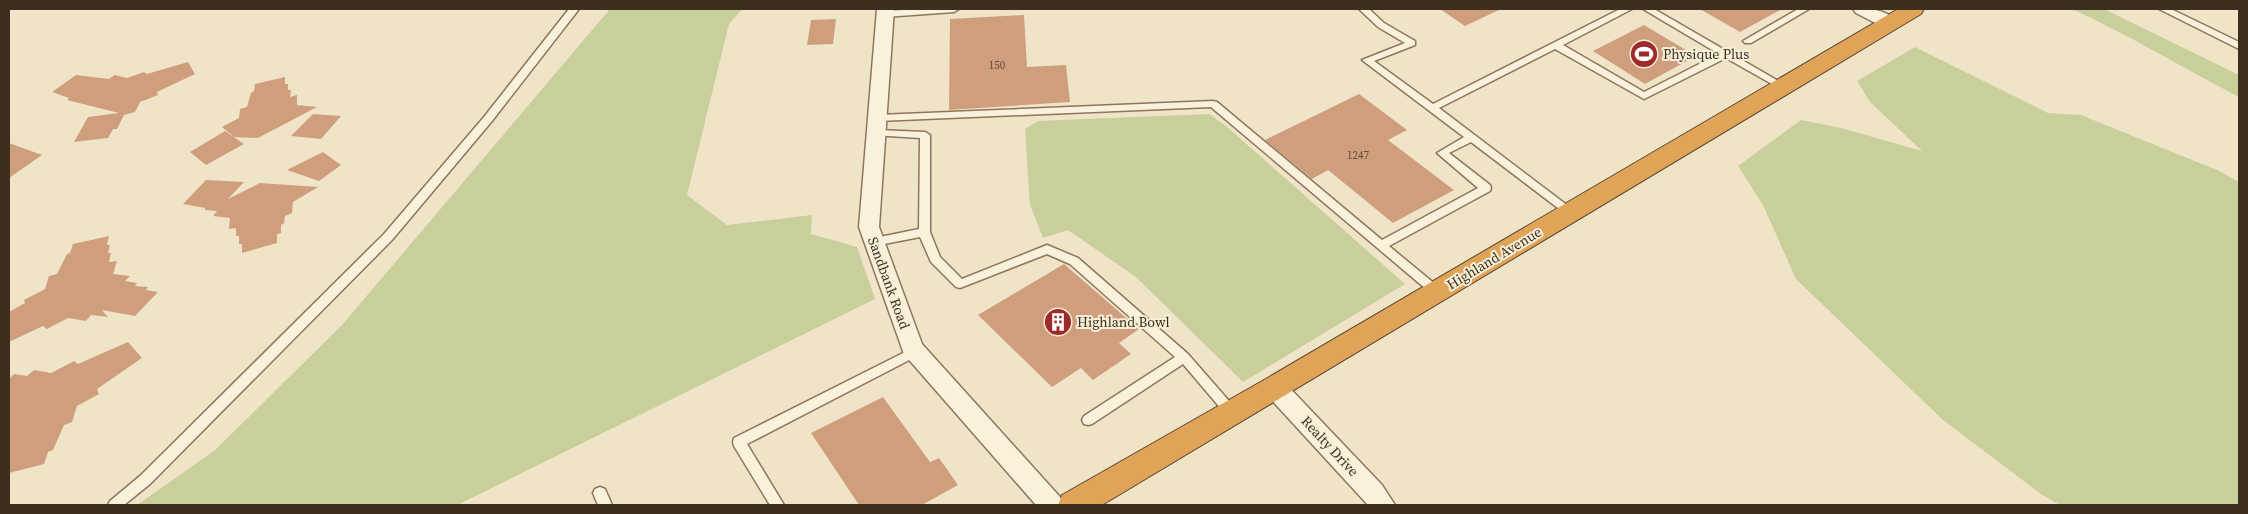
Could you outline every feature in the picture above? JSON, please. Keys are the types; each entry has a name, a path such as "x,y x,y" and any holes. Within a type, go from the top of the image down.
{"highway":[{"name":"Highland Avenue","path":"1074,505 1276,388 1913,9"}],"street":[{"path":"1862,9 1889,23"},
{"name":"Sandbank Road","path":"885,11 878,126 869,227 874,242 912,348 1051,505"},
{"name":"Realty Drive","path":"1276,388 1374,493 1382,505"}],"lane":[{"path":"115,505 145,480 388,237 488,119 574,9"},
{"path":"885,11 954,9"},
{"path":"1364,9 1381,25 1412,43 1367,60 1571,212"},
{"path":"1432,108 1627,9"},
{"path":"1648,9 1782,86"},
{"path":"2164,9 2239,46"},
{"path":"1748,41 1796,10"},
{"path":"1555,45 1644,96 1727,54"},
{"path":"878,126 1213,104 1437,292"},
{"path":"878,126 925,135 924,232 935,259 960,284 1047,249 1074,261 1184,357 1232,413"},
{"path":"1381,244 1486,188 1442,153 1472,137"},
{"path":"874,242 924,232"},
{"path":"777,505 739,442 916,352"},
{"path":"1088,420 1184,357"}],"green space":[{"path":"610,9 742,9 729,24 687,195 727,225 812,215 811,234 857,247 875,299 457,505 137,505 214,451 342,325"},
{"path":"2072,9 2104,9 2239,75 2239,97 2135,41"},
{"path":"1915,47 2048,113 2081,115 2217,170 2239,182 2239,505 2060,505 2041,494 1943,420 1796,279 1763,205 1738,166 1801,120 1841,128 1922,151 1870,102 1857,81"},
{"path":"1209,114 1226,126 1405,284 1243,382 1136,277 1068,230 1043,238 1030,205 1025,129 1038,121"}],"building":[{"path":"1440,9 1501,9 1465,26"},
{"path":"1700,9 1782,9 1740,32"},
{"path":"1024,15 1027,67 1066,65 1070,102 949,110 950,19"},
{"path":"836,19 833,44 807,45 811,20"},
{"name":"Physique Plus","path":"1644,25 1696,56 1645,84 1593,51"},
{"path":"188,62 195,74 157,92 158,95 140,102 135,112 124,115 117,129 113,129 108,138 74,142 88,117 119,113 67,100 69,98 52,92 76,75 109,79 115,75 127,78"},
{"path":"285,77 285,84 288,84 288,90 291,90 290,97 297,95 297,105 317,107 258,138 234,137 222,127 239,118 240,109 247,107 255,84"},
{"path":"1359,94 1407,130 1388,140 1454,190 1393,223 1328,170 1312,179 1265,140"},
{"path":"313,114 341,116 321,139 291,136"},
{"path":"225,131 244,144 206,165 190,152"},
{"path":"9,143 42,155 9,178"},
{"path":"323,152 341,165 319,181 287,170"},
{"path":"206,180 244,182 228,199 260,183 318,187 293,202 292,213 285,216 284,223 281,225 281,233 277,234 277,243 242,253 242,244 239,244 239,236 236,236 236,228 229,229 230,218 213,216 217,211 183,204"},
{"path":"109,236 107,245 110,245 108,253 111,253 109,262 117,261 113,274 130,276 125,281 137,283 135,286 148,287 146,290 158,292 135,316 102,310 108,317 91,315 86,321 68,318 47,329 43,326 9,342 9,312 25,303 24,300 45,289 49,276 57,274 67,254 70,253 73,244"},
{"name":"Highland Bowl","path":"1064,264 1139,329 1119,343 1131,354 1093,380 1081,368 1052,387 978,315"},
{"path":"128,342 142,358 97,389 99,394 77,406 72,422 64,425 53,450 48,452 44,464 9,473 9,379 14,374 27,376 34,370 51,373 74,361 78,364"},
{"path":"883,397 930,462 939,458 958,485 922,505 859,505 811,433"}],"place":[{"name":"Physique Plus","path":"1644,54"},
{"name":"Highland Bowl","path":"1058,322"}]}
